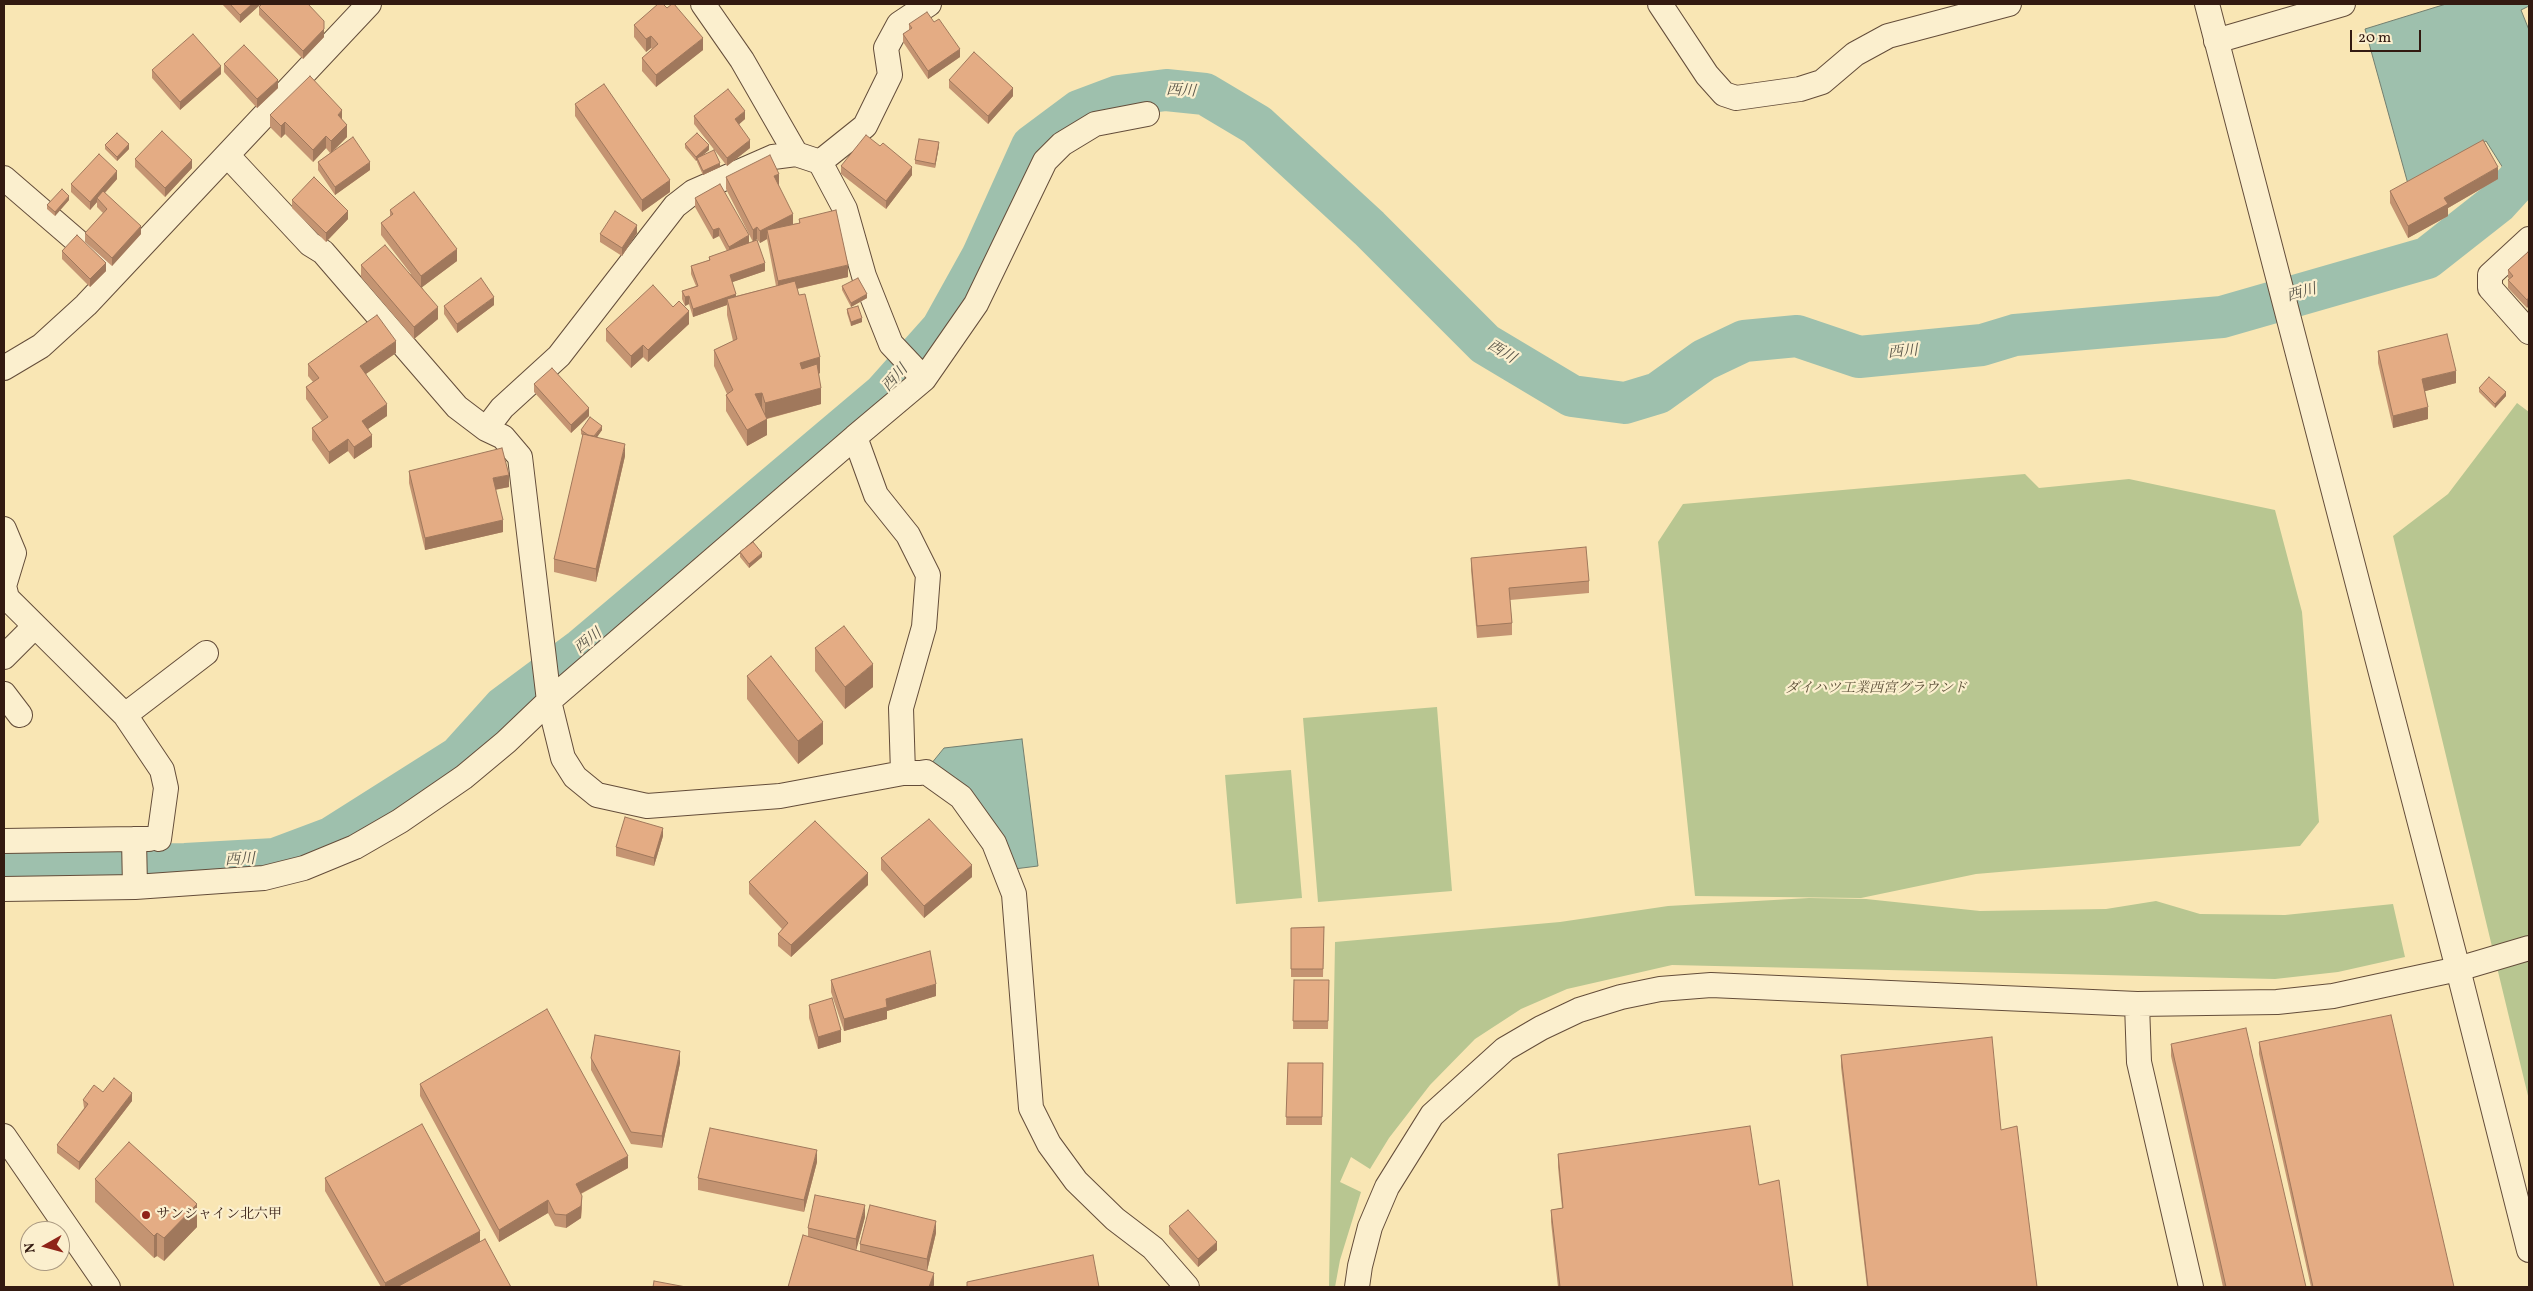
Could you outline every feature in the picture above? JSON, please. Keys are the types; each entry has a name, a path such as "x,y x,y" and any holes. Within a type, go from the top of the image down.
{"street":[{"path":"4,368 41,346 86,305 369,4"},
{"path":"703,4 742,60 796,154"},
{"path":"820,162 866,126 890,75 886,48 899,24 930,4"},
{"path":"1660,4 1707,75 1724,94 1736,98 1800,89 1822,82 1855,54 1888,36 2008,4"},
{"path":"2207,4 2458,969 2529,1250"},
{"path":"2216,41 2343,4"},
{"path":"4,888 264,878 304,868 355,846 400,821 464,777 506,742 548,696 924,379 976,304 1045,161 1062,144 1095,124 1147,114"},
{"path":"486,429 502,408 559,356 675,206 693,192 764,161 774,157 796,154 820,162 845,209 864,276 891,344 924,379"},
{"path":"228,156 310,244 323,252 457,407 486,429 503,438 520,456 548,696 563,758 575,777 597,795 647,806 780,796 904,773 926,772 961,797 994,844 1014,894 1031,1108 1049,1144 1076,1181 1115,1219 1153,1248 1187,1287"},
{"path":"4,178 116,274"},
{"path":"2529,238 2490,275 2490,288 2529,332"},
{"path":"855,438 876,495 908,535 928,575 924,626 901,708 904,773"},
{"path":"4,529 14,553 4,586 7,598 125,715 162,770 166,788 167,838 134,844 4,841"},
{"path":"4,657 35,626"},
{"path":"125,715 206,653"},
{"path":"4,694 20,715"},
{"path":"134,844 134,883"},
{"path":"1357,1287 1360,1266 1370,1227 1387,1187 1432,1115 1505,1049 1541,1028 1579,1010 1621,997 1660,989 1711,985 2137,1004 2277,1002 2333,996 2458,969 2529,948"},
{"path":"2137,1004 2139,1062 2191,1287"},
{"path":"4,1136 108,1287"}],"green space":[{"path":"2517,403 2529,412 2529,1100 2393,536 2448,494"},
{"name":"ダイハツ工業西宮グラウンド","path":"2025,474 2039,488 2129,479 2275,510 2302,612 2319,822 2300,846 1976,874 1861,898 1695,896 1658,542 1683,504"},
{"path":"1437,707 1452,891 1318,902 1303,718"},
{"path":"1291,770 1302,898 1236,904 1225,775"},
{"path":"1809,898 1866,899 1980,911 2106,909 2156,901 2200,914 2285,915 2393,904 2405,957 2338,972 2275,979 1672,965 1567,989 1521,1009 1475,1039 1430,1085 1389,1138 1370,1169 1351,1157 1340,1182 1361,1192 1340,1260 1335,1287 1329,1287 1335,942 1560,922 1668,906"}],"shaded area":[{"path":"2446,4 2529,4 2529,6 2521,10 2529,30 2529,148 2503,168 2486,141 2408,184 2365,29"},
{"path":"1022,739 1038,866 1014,869 931,764 944,748"}],"building":[{"path":"230,4 252,4 240,15"},
{"path":"262,4 308,4 324,21 324,29 303,51 259,7"},
{"path":"658,4 663,4 667,8 674,4 703,38 656,75 642,58 658,44 651,36 646,39 634,25"},
{"path":"927,12 934,22 939,19 960,49 928,71 903,34 912,28 909,24"},
{"path":"193,34 221,66 180,102 152,70"},
{"path":"244,45 278,80 257,99 224,64"},
{"path":"974,52 1013,88 988,116 949,80"},
{"path":"310,76 342,110 338,115 347,125 331,141 326,136 313,150 285,122 281,126 270,115"},
{"path":"604,84 670,180 642,200 575,104"},
{"path":"728,89 745,111 735,119 750,140 727,158 694,116"},
{"path":"162,131 192,160 165,188 135,159"},
{"path":"117,133 129,144 117,157 105,145"},
{"path":"697,133 709,145 696,157 685,144"},
{"path":"866,135 880,146 883,143 912,167 886,201 841,166"},
{"path":"353,137 370,162 335,187 318,162"},
{"path":"919,139 939,142 935,164 915,160"},
{"path":"2483,140 2498,167 2444,198 2448,204 2408,226 2390,191"},
{"path":"714,150 720,163 703,171 697,158"},
{"path":"99,154 117,171 90,202 71,184"},
{"path":"770,155 779,174 774,176 793,214 760,231 757,227 753,230 726,177"},
{"path":"314,177 348,211 326,233 292,200"},
{"path":"720,184 749,235 729,247 719,228 713,230 695,198"},
{"path":"62,189 69,196 55,212 47,205"},
{"path":"103,191 141,226 112,258 85,233 107,209 97,198"},
{"path":"414,192 457,249 421,276 381,223 393,214 390,210"},
{"path":"836,210 848,265 778,281 767,230 800,223 799,219"},
{"path":"615,211 637,225 622,248 600,234"},
{"path":"77,235 106,263 90,279 62,251"},
{"path":"757,240 765,263 730,275 736,294 693,309 689,296 685,297 682,291 698,286 691,266 710,260 709,257"},
{"path":"385,245 438,307 414,327 361,265"},
{"path":"2528,252 2529,297 2527,300 2508,280 2513,276 2508,270"},
{"path":"481,278 494,297 457,324 444,306"},
{"path":"858,278 867,294 851,303 842,286"},
{"path":"795,281 799,295 805,294 820,357 800,363 802,369 817,364 821,388 765,403 762,393 755,394 767,419 747,430 726,395 733,390 714,350 737,339 727,299"},
{"path":"653,285 673,307 679,301 689,311 648,350 643,345 631,356 606,329"},
{"path":"858,306 862,318 851,322 847,309"},
{"path":"377,315 396,341 360,366 387,404 362,421 372,435 354,447 348,439 329,452 312,428 328,417 306,387 319,378 308,364"},
{"path":"2447,334 2456,371 2422,379 2428,407 2393,416 2378,351"},
{"path":"552,368 589,408 571,425 534,384"},
{"path":"2489,377 2506,392 2495,404 2479,388"},
{"path":"590,417 602,426 594,436 588,435 581,430"},
{"path":"583,434 625,444 596,569 554,559"},
{"path":"502,448 509,475 493,478 503,520 425,538 409,471"},
{"path":"753,542 762,553 749,564 740,552"},
{"path":"1586,547 1589,581 1509,588 1512,623 1477,626 1471,558"},
{"path":"844,626 873,664 845,687 815,648"},
{"path":"771,656 823,722 798,741 747,676"},
{"path":"625,817 663,828 654,858 616,847"},
{"path":"929,819 972,865 924,906 881,858"},
{"path":"815,821 868,873 791,945 778,934 788,923 749,882"},
{"path":"1324,927 1323,969 1291,969 1291,928"},
{"path":"930,951 936,984 886,999 887,1007 844,1019 831,980"},
{"path":"1294,980 1329,980 1328,1021 1293,1021"},
{"path":"832,998 841,1030 818,1037 809,1005"},
{"path":"547,1009 628,1156 576,1184 582,1196 581,1206 566,1215 555,1214 548,1200 499,1230 420,1084"},
{"path":"2391,1015 2454,1287 2313,1287 2259,1042"},
{"path":"2246,1028 2306,1287 2226,1287 2171,1044"},
{"path":"595,1035 680,1051 662,1136 631,1132 591,1058"},
{"path":"1992,1037 2001,1130 2017,1126 2037,1287 1868,1287 1841,1055"},
{"path":"1288,1063 1323,1063 1322,1117 1286,1117"},
{"path":"114,1078 132,1093 79,1162 57,1145 88,1104 83,1100 94,1085 103,1092"},
{"path":"422,1124 480,1231 385,1283 325,1178"},
{"path":"1750,1126 1759,1185 1779,1180 1793,1287 1560,1287 1551,1210 1563,1208 1558,1154"},
{"path":"710,1128 817,1150 804,1200 698,1178"},
{"path":"129,1142 197,1204 164,1238 157,1233 154,1236 95,1179"},
{"path":"815,1195 865,1205 856,1239 808,1228"},
{"path":"870,1205 936,1221 927,1259 860,1244"},
{"path":"1188,1210 1217,1242 1198,1259 1169,1226"},
{"path":"803,1235 934,1273 929,1287 788,1287"},
{"path":"485,1239 511,1287 397,1287"},
{"path":"1093,1255 1099,1287 967,1287 967,1282"},
{"path":"654,1281 686,1287 653,1287"}],"waterway":[{"name":"西川","path":"4,865 185,864 275,859 331,838 459,757 504,707 582,649 884,394 942,329 982,257 1032,146 1079,111 1119,96 1166,90 1205,94 1257,125 1369,228 1485,344 1572,396 1625,403 1658,393 1704,360 1744,341 1797,336 1859,357 1982,345 2015,335 2222,317 2427,258 2497,203 2529,168"}],"place":[{"name":"サンシャイン北六甲","path":"146,1215"}]}
